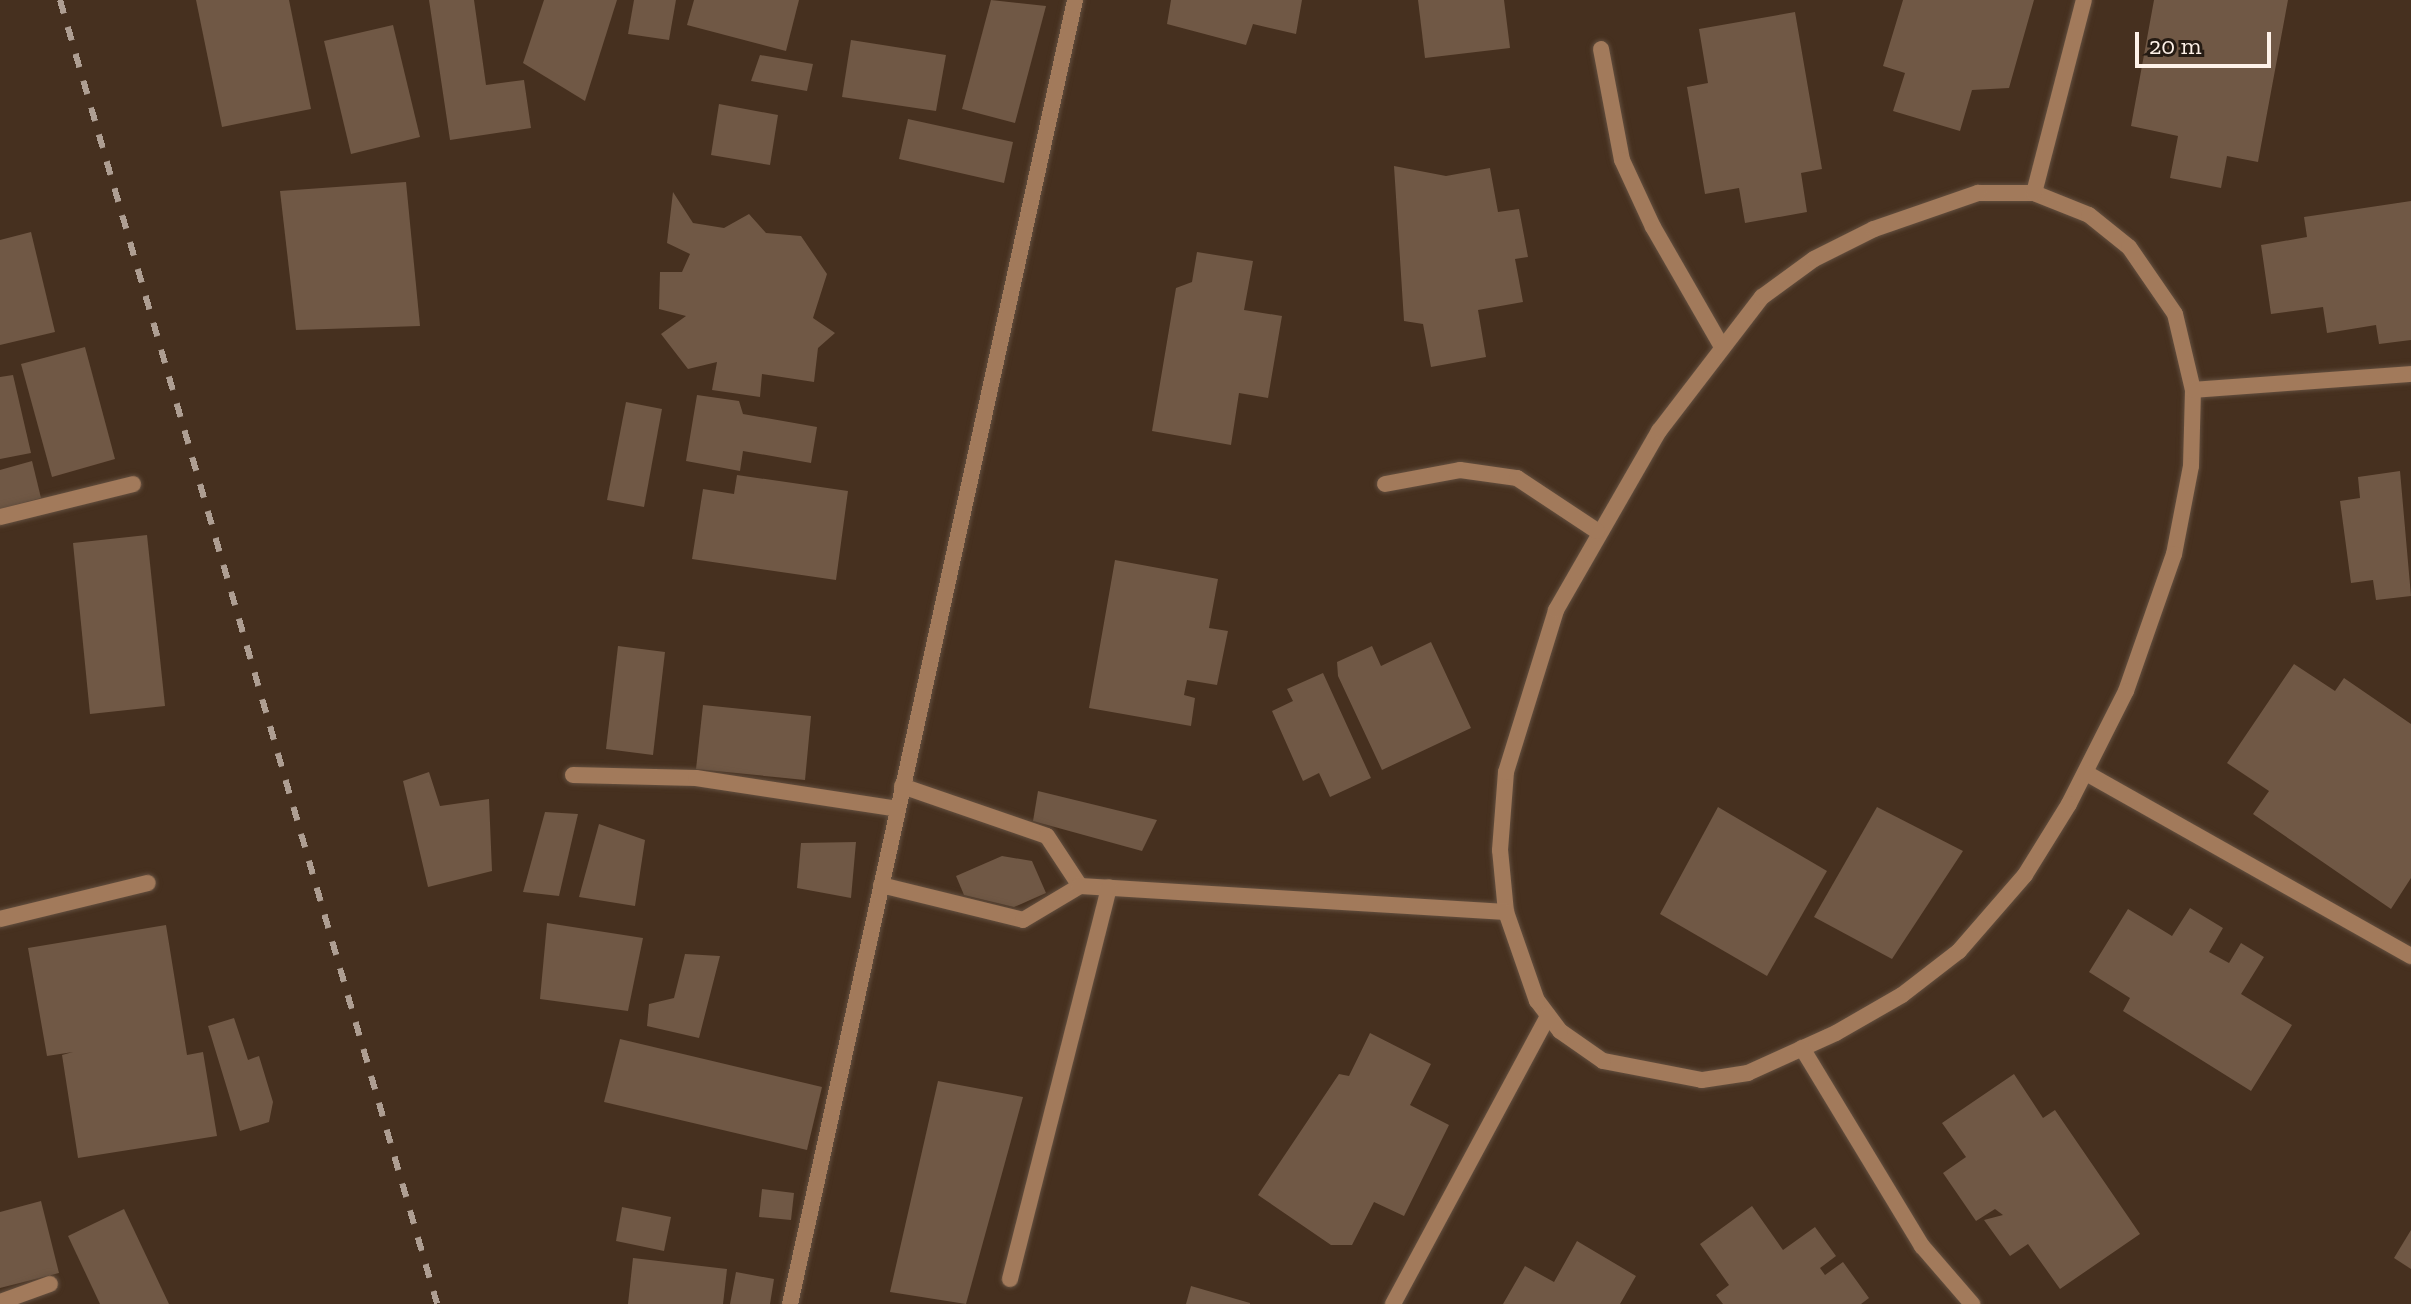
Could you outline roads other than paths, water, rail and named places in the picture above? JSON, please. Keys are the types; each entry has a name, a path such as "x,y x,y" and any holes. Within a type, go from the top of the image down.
{"street":[{"path":"790,1304 1075,0"},
{"path":"2034,193 2084,0"},
{"path":"1601,49 1622,160 1653,227 1722,347"},
{"path":"1978,193 2034,193 2089,215 2129,247 2175,314 2193,390 2191,466 2174,554 2126,691 2086,773 2025,875 1959,951 1902,995 1748,1073 1702,1080 1603,1061 1560,1031 1537,1001 1506,912 1500,850 1506,772 1556,610 1597,531 1659,431 1762,297 1814,259 1874,229 1978,193"},
{"path":"2193,390 2411,374"},
{"path":"1385,484 1460,470 1517,478 1597,531"},
{"path":"0,517 133,484"},
{"path":"2086,773 2411,956"},
{"path":"573,775 696,778 898,809"},
{"path":"902,786 1047,836 1080,886"},
{"path":"0,919 148,883"},
{"path":"881,885 1023,920 1080,886 1506,912"},
{"path":"1010,1279 1109,887"},
{"path":"1393,1304 1548,1016"},
{"path":"1802,1048 1922,1246 1972,1304"},
{"path":"0,1302 50,1284"}],"railway":[{"path":"60,0 437,1304"}]}
